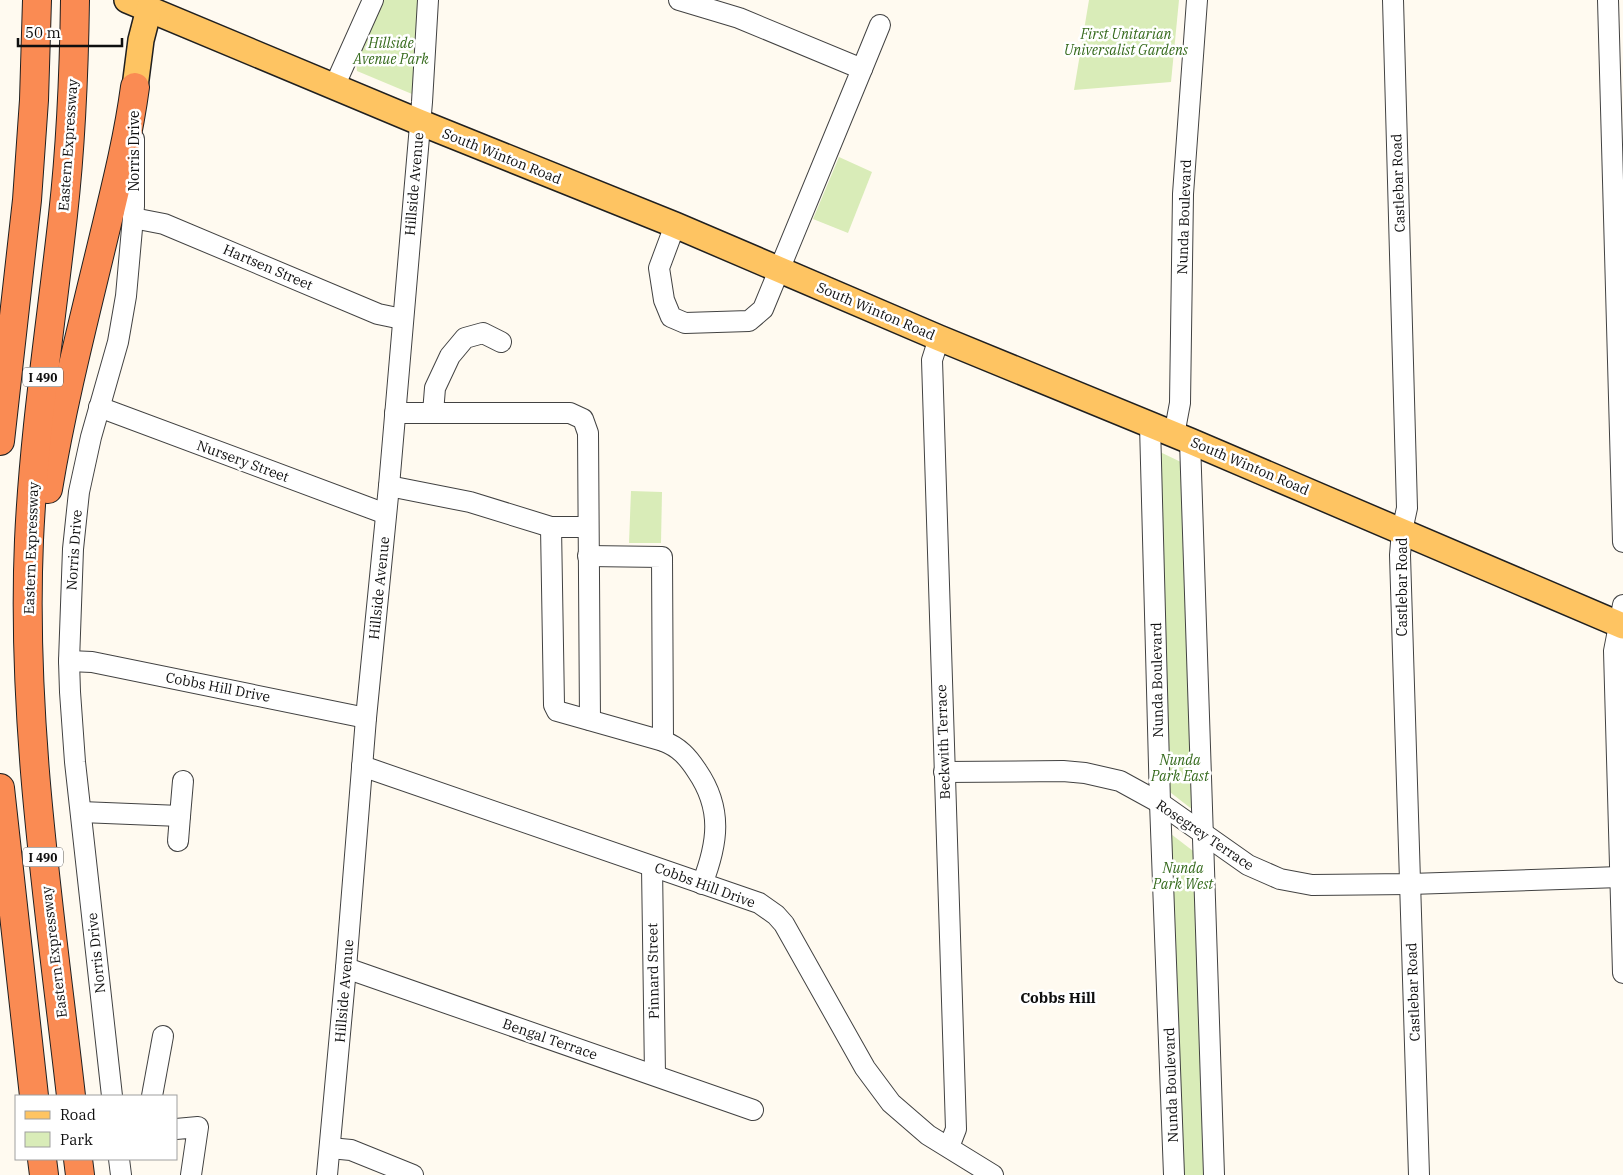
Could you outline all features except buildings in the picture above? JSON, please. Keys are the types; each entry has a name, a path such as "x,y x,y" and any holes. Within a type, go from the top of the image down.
{"highway":[{"name":"I 490","path":"0,441 28,191 34,100 37,0"},
{"name":"Eastern Expressway","path":"71,1095 35,776 28,676 28,617 29,542 34,465 66,189 72,105 75,0"},
{"path":"28,617 59,426 120,168 132,113 135,88"},
{"name":"I 490","path":"0,788 34,1095"},
{"path":"42,1160 44,1175"},
{"path":"78,1160 80,1175"}],"main road":[{"name":"South Winton Road","path":"138,5 779,269 939,338 1402,531 1622,618"},
{"name":"Norris Drive","path":"135,88 141,40 138,5"}],"street":[{"path":"334,87 373,0"},
{"name":"Hillside Avenue","path":"327,1175 366,718 389,486 422,102 428,0"},
{"path":"679,0 739,18 862,69"},
{"name":"Nunda Boulevard","path":"1197,0 1183,194 1180,403 1203,834 1214,1175"},
{"name":"Castlebar Road","path":"1393,0 1406,508 1400,555 1419,1175"},
{"path":"1608,0 1623,542"},
{"path":"675,226 659,268 664,300 671,316 686,323 749,321 763,309 880,25"},
{"name":"Norris Drive","path":"112,1095 72,726 69,661 73,549 84,464 114,357 123,317 135,182 135,88"},
{"name":"Hartsen Street","path":"133,218 164,224 378,314 402,319"},
{"path":"433,413 435,388 450,356 465,338 484,333 501,342"},
{"name":"Beckwith Terrace","path":"939,338 932,360 956,1129 949,1147"},
{"name":"Nursery Street","path":"99,407 386,514"},
{"path":"395,413 570,413 583,419 588,433 590,720"},
{"name":"Nunda Boulevard","path":"1150,425 1160,803 1174,1175"},
{"path":"389,486 470,502 551,527 588,527"},
{"path":"551,527 554,705 557,711 663,741 675,746 687,757 707,786 716,814 714,842 702,884"},
{"path":"588,556 662,557 663,741"},
{"path":"1622,618 1614,651 1623,973"},
{"name":"Cobbs Hill Drive","path":"69,661 92,662 366,718"},
{"name":"Cobbs Hill Drive","path":"362,766 758,904 776,915 784,924 865,1068 891,1103 928,1135 993,1175"},
{"name":"Rosegrey Terrace","path":"944,772 1038,770 1085,773 1120,781 1160,803 1248,865 1280,880 1312,885 1410,884 1620,877"},
{"path":"178,841 183,781"},
{"path":"81,812 180,816"},
{"name":"Pinnard Street","path":"652,866 655,1075"},
{"name":"Bengal Terrace","path":"346,968 753,1110"},
{"path":"152,1095 163,1036"},
{"path":"178,1129 198,1127 191,1175"},
{"path":"330,1148 351,1150 413,1175"},
{"path":"119,1160 121,1175"}],"green space":[{"name":"Hillside Avenue Park","path":"381,0 424,0 416,90 412,94 357,71 356,61"},
{"name":"First Unitarian Universalist Gardens","path":"1089,0 1179,0 1171,82 1074,90"},
{"path":"839,157 872,172 848,233 813,219"},
{"name":"Nunda Park East","path":"1158,451 1185,464 1193,810 1166,789"},
{"path":"631,491 662,492 661,543 629,543"},
{"name":"Nunda Park West","path":"1167,831 1197,854 1207,1175 1179,1175"}],"district":[{"name":"Cobbs Hill","path":"1058,997"}]}
